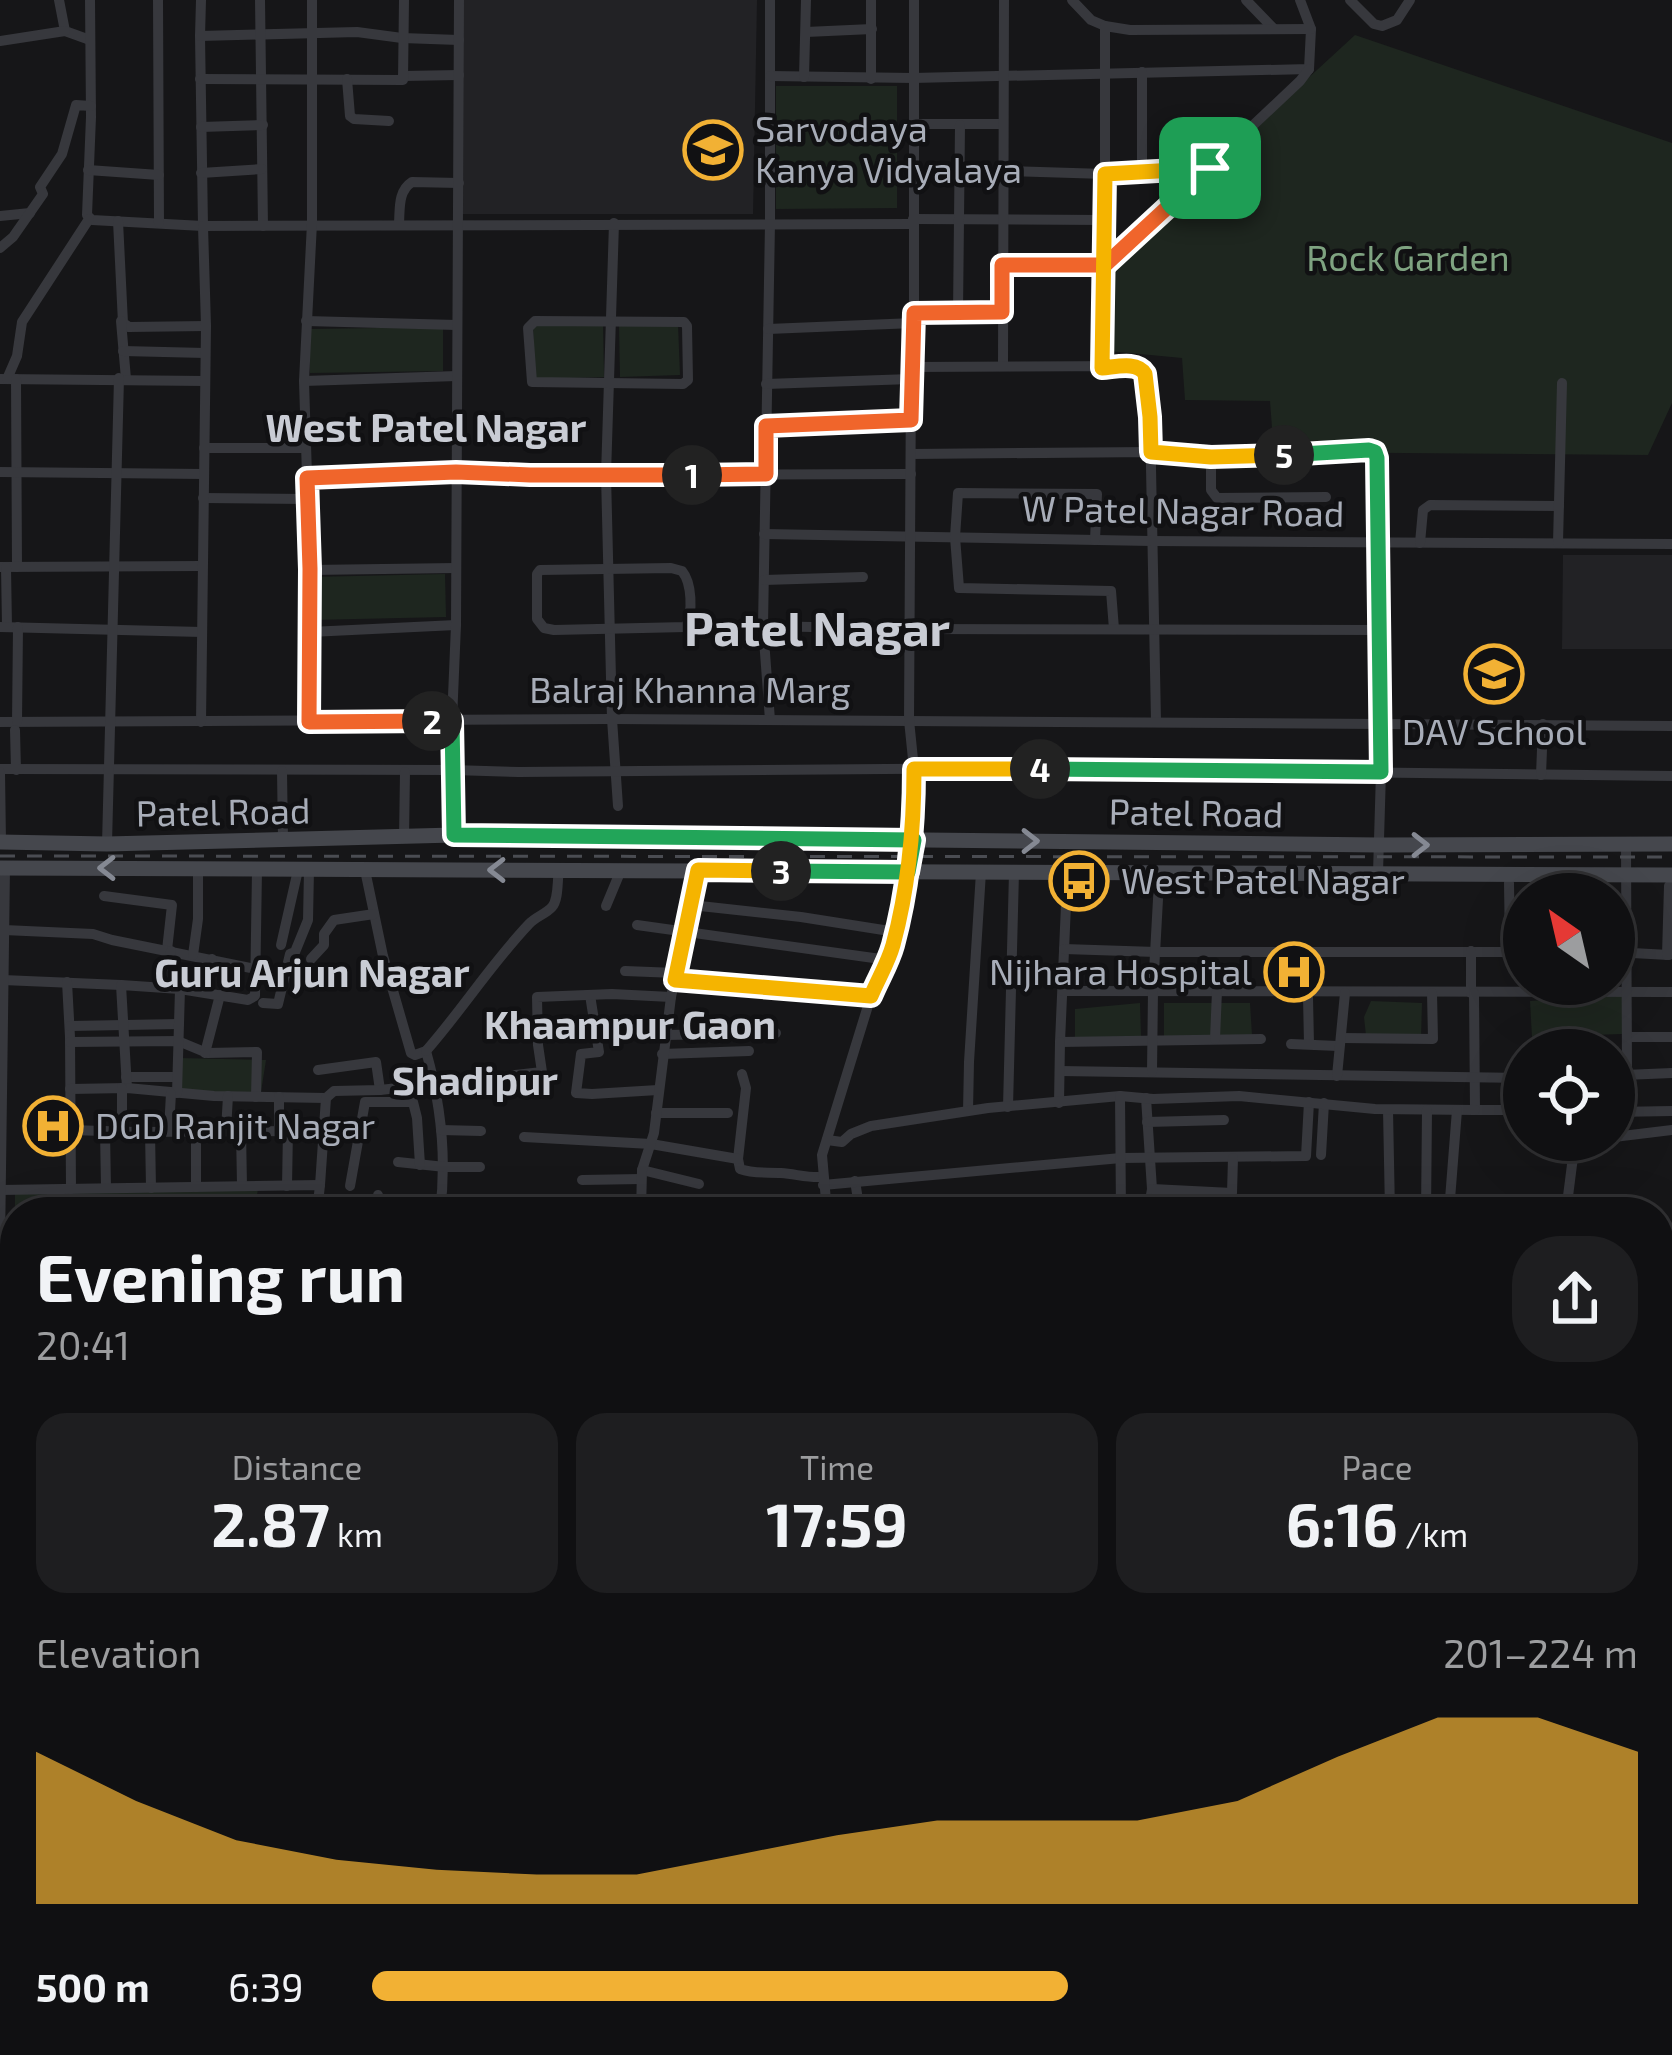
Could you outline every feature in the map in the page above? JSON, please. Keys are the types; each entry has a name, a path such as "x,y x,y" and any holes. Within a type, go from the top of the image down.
{"main road":[{"name":"Patel Road","path":"0,842 107,844 454,835 1672,844"},
{"name":"Patel Road","path":"3,868 1503,874"},
{"name":"Patel Road","path":"1635,876 1670,881"}],"street":[{"path":"59,0 65,31"},
{"path":"16,770 3,607 17,472 8,379 22,322 88,219 90,0"},
{"path":"158,0 159,223"},
{"path":"200,0 206,326 201,722"},
{"path":"260,0 263,226"},
{"path":"309,722 304,381 312,223 312,0"},
{"path":"200,79 403,80 404,0"},
{"path":"454,835 459,0"},
{"path":"770,0 763,626 770,720"},
{"path":"804,76 806,0"},
{"path":"871,0 871,79"},
{"path":"825,1197 821,1161 871,996 888,960 914,840 909,720 914,0"},
{"path":"1003,366 1004,0"},
{"path":"1072,0 1091,20 1130,30 1311,29"},
{"path":"1246,0 1274,29"},
{"path":"1002,265 1105,265 1309,69 1311,29 1300,0"},
{"path":"1350,0 1382,26 1397,20 1410,0"},
{"path":"1102,368 1105,26"},
{"path":"806,32 872,29"},
{"path":"0,41 65,31 90,40"},
{"path":"200,36 357,32 459,40"},
{"path":"770,76 913,79 1309,69"},
{"path":"1142,72 1142,172"},
{"path":"403,76 459,75"},
{"path":"347,80 350,116 388,121"},
{"path":"0,248 44,194 40,187 62,154 76,105 91,106"},
{"path":"915,124 1004,124"},
{"path":"958,313 959,124"},
{"path":"201,127 263,125"},
{"path":"1004,171 1105,174 1210,168"},
{"path":"201,173 262,169"},
{"path":"88,170 159,175"},
{"path":"399,223 407,185 459,183"},
{"path":"0,216 30,213"},
{"path":"88,219 203,226 1105,220"},
{"path":"107,844 123,351 118,221"},
{"path":"614,223 606,476 618,806"},
{"path":"768,329 1002,312"},
{"path":"121,318 129,327 206,326"},
{"path":"306,321 458,325"},
{"path":"535,321 610,322 686,323 688,380 532,382 528,328 535,321"},
{"path":"123,351 205,352"},
{"path":"766,384 1003,366 1141,368 1150,417 1156,721"},
{"path":"304,381 457,376"},
{"path":"8,379 205,381"},
{"path":"1558,543 1562,383"},
{"path":"766,426 911,420"},
{"path":"204,448 306,448"},
{"path":"911,454 1151,452 1211,457 1375,452 1381,722 1378,873"},
{"path":"1211,457 1211,490 1217,498 1326,497"},
{"path":"0,472 204,474"},
{"path":"307,478 456,472 911,474"},
{"path":"1095,540 1097,494 958,493 959,587 1111,591 1114,629"},
{"path":"203,498 307,499"},
{"path":"1420,543 1423,510 1430,505 1559,506"},
{"name":"W Patel Nagar Road","path":"764,534 1151,542 1672,544"},
{"path":"8,567 202,566"},
{"path":"310,569 456,568"},
{"path":"608,569 682,571 688,579 688,624 683,628 610,630 544,628 539,623 538,571 608,569"},
{"path":"764,580 863,578"},
{"path":"310,632 456,626"},
{"name":"Balraj Khanna Marg","path":"763,626 1380,630"},
{"path":"8,627 202,632"},
{"name":"Balraj Khanna Marg","path":"0,722 16,726 612,719 1672,726"},
{"path":"1541,775 1543,724"},
{"path":"0,842 0,771 16,770 914,769 1672,776"},
{"path":"282,771 283,840"},
{"path":"404,838 405,772"},
{"path":"1624,873 1626,845"},
{"path":"0,1246 3,868"},
{"path":"193,955 198,869"},
{"path":"3,980 180,989 252,999 257,870"},
{"path":"281,945 303,870"},
{"path":"263,1003 278,1004 290,954 308,920 303,870"},
{"path":"364,870 415,1055 426,1052 531,921 551,908 559,870"},
{"path":"606,906 621,870"},
{"path":"641,1197 671,997 698,870"},
{"path":"968,1111 982,872"},
{"path":"1008,1107 1014,872"},
{"path":"1121,1197 1123,1096 1149,1072 1160,881"},
{"path":"1635,953 1669,955 1670,881"},
{"path":"1059,1102 1067,882"},
{"path":"104,896 172,905 165,988"},
{"path":"691,905 896,932"},
{"path":"311,959 324,945 324,934 334,920 374,914"},
{"path":"637,925 888,960"},
{"path":"4,930 93,934 256,969"},
{"path":"1064,949 1503,952"},
{"path":"1307,950 1309,1044"},
{"path":"1472,951 1475,1110"},
{"path":"205,1052 213,994 212,959"},
{"path":"625,971 871,996"},
{"path":"67,982 71,1189"},
{"path":"121,986 122,1132"},
{"path":"170,1130 178,1077 180,989"},
{"path":"1063,991 1503,993"},
{"path":"1215,1039 1217,991"},
{"path":"1635,991 1672,992"},
{"path":"1337,1076 1345,993"},
{"path":"1291,1043 1432,1039 1432,993"},
{"path":"590,995 599,1052 581,1054 576,1093 658,1090"},
{"path":"125,1084 174,1093 326,1098 334,1091 542,1072 537,998 671,997"},
{"path":"70,1026 179,1024"},
{"path":"665,1035 776,1034"},
{"path":"1635,1037 1672,1037"},
{"path":"1060,1042 1261,1039"},
{"path":"70,1042 178,1041 205,1052 256,1052 256,1096"},
{"path":"426,1052 435,1082 445,1167 442,1197"},
{"path":"662,1054 748,1052"},
{"path":"318,1070 376,1062 380,1090"},
{"path":"1060,1071 1503,1078"},
{"path":"1635,1075 1672,1073"},
{"path":"742,1074 746,1088 738,1165 746,1172 823,1181 1121,1158 1306,1156 1309,1102"},
{"path":"70,1089 178,1077"},
{"path":"226,1130 228,1096"},
{"path":"827,1140 842,1142 871,1126 968,1111 1123,1096 1239,1096 1388,1110 1503,1110"},
{"path":"279,1097 287,1186"},
{"path":"319,1197 326,1098"},
{"path":"1146,1098 1151,1197"},
{"path":"350,1186 365,1102 413,1102 420,1165"},
{"path":"1321,1155 1324,1103"},
{"path":"1388,1110 1390,1197"},
{"path":"1426,1197 1427,1110"},
{"path":"1450,1197 1457,1110"},
{"path":"1635,1112 1672,1111"},
{"path":"656,1113 728,1113"},
{"path":"1147,1122 1224,1120"},
{"path":"70,1130 324,1131"},
{"path":"196,1130 196,1187"},
{"path":"241,1130 242,1186"},
{"path":"441,1130 481,1131"},
{"path":"1635,1134 1672,1130"},
{"path":"105,1131 106,1188"},
{"path":"150,1132 151,1188"},
{"path":"524,1137 651,1144 738,1160"},
{"path":"1152,1189 1232,1193 1233,1158"},
{"path":"1568,1197 1572,1161"},
{"path":"398,1162 480,1167"},
{"path":"582,1180 642,1174 699,1184"},
{"path":"855,1181 858,1197"},
{"path":"0,1190 320,1185"}],"shaded area":[{"path":"462,0 757,0 753,214 458,214"},
{"path":"1563,555 1672,555 1672,649 1562,649"}],"green space":[{"name":"Rock Garden","path":"1355,35 1672,143 1672,403 1648,455 1278,452 1270,401 1185,400 1182,358 1098,350 1105,265"},
{"path":"776,86 897,86 897,208 776,209"},
{"path":"603,322 604,377 535,379 533,324"},
{"path":"678,324 680,375 620,377 619,326"},
{"path":"443,327 443,371 310,373 310,329"},
{"path":"445,574 446,617 311,620 311,577"},
{"path":"1371,1001 1422,1003 1421,1038 1366,1036 1364,1017"},
{"path":"1140,1003 1141,1036 1075,1039 1075,1009"},
{"path":"1164,1003 1250,1003 1252,1035 1164,1037"},
{"path":"1530,1005 1622,1005 1622,1029 1532,1029"},
{"path":"179,1058 266,1060 261,1092 179,1095"},
{"path":"258,1189 257,1197 15,1197 15,1192"}],"railway":[{"path":"0,856 1672,857"}],"place":[{"name":"Sarvodaya Kanya Vidyalaya","path":"713,150"},
{"name":"DAV School","path":"1494,674"},
{"name":"West Patel Nagar","path":"1079,881"},
{"name":"Nijhara Hospital","path":"1294,972"},
{"name":"DGD Ranjit Nagar","path":"53,1126"}],"district":[{"name":"West Patel Nagar","path":"426,428"},
{"name":"Patel Nagar","path":"817,629"},
{"name":"Guru Arjun Nagar","path":"312,973"},
{"name":"Khaampur Gaon","path":"630,1025"},
{"name":"Shadipur","path":"475,1081"}],"route":[{"path":"1210,168 1105,174 1105,265 1102,368 1135,366 1145,374 1151,452 1211,457 1375,452 1381,772 914,769 914,840 908,872 892,947 871,996 675,980 698,870 908,872 914,840 454,835 452,721 309,722 307,478 456,472 766,474 766,426 911,420 914,313 1002,312 1002,265 1105,265 1210,168"}]}
